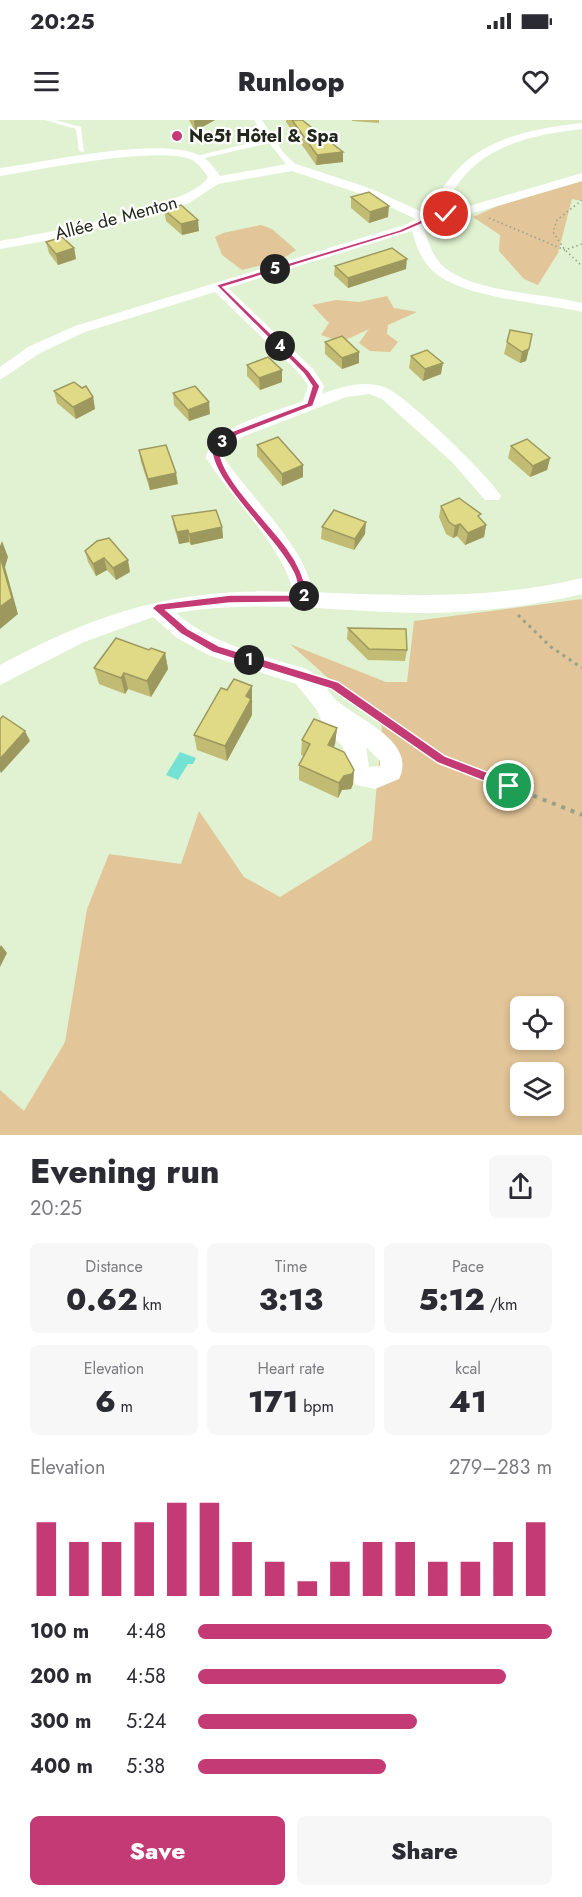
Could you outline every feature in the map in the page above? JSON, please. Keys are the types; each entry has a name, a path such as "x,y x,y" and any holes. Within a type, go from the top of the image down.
{"street":[{"path":"258,120 280,154 293,167 368,192 425,219"},
{"path":"582,126 535,133 482,155 460,173 425,219 428,257 445,274 478,286 582,308"},
{"path":"0,172 112,156 175,153 196,157 273,140"},
{"path":"196,157 214,177 214,181 293,167"},
{"path":"0,375 34,350 72,332 425,219 474,210 582,177"},
{"name":"Allée de Menton","path":"0,245 68,233 185,200 214,181"},
{"path":"218,286 307,372 316,386 310,404"},
{"path":"304,598 300,577 285,551 231,482 216,458 216,449 236,433 360,387 376,388 388,395 458,458 492,496"},
{"path":"0,676 51,647 157,608 230,599 304,598 416,605 504,602 582,586"},
{"path":"157,608 184,632 216,649 304,678 331,696"}],"lane":[{"path":"48,120 80,128 82,151"}],"path":[{"path":"582,200 557,220 553,232 565,250 582,266"},
{"path":"474,210 515,231 565,250 582,244"},
{"path":"504,602 551,647 582,668"},
{"path":"331,696 442,759 582,815"}],"shaded area":[{"path":"582,181 582,201 572,199 558,253 538,285 524,279 499,251 500,235 473,217 498,206"},
{"path":"261,225 272,229 296,250 279,261 242,270 222,255 215,237 223,233"},
{"path":"387,296 394,308 417,312 388,325 387,334 398,342 390,352 370,351 359,343 369,329 341,342 321,335 329,323 312,305 336,300 359,302"},
{"path":"582,599 582,1135 0,1135 0,1090 24,1111 65,1042 87,909 109,854 181,864 199,811 244,877 280,897 372,840 382,726 290,644 386,682 407,682 414,621"}],"water":[{"path":"180,752 196,758 193,764 188,764 178,780 166,775"}],"building":[{"path":"292,120 302,120 343,152 317,155"},
{"path":"369,192 389,206 370,212 351,197"},
{"path":"181,205 198,220 181,224 164,210"},
{"path":"62,237 74,248 56,254 46,242"},
{"path":"392,248 407,259 348,278 335,266"},
{"path":"510,330 532,334 529,349 522,352 507,342"},
{"path":"342,336 359,352 342,358 325,342"},
{"path":"427,350 443,363 425,369 411,356"},
{"path":"268,357 282,370 259,378 247,365"},
{"path":"74,382 82,388 86,386 93,397 73,407 54,391"},
{"path":"195,386 209,402 188,410 173,393"},
{"path":"278,437 303,465 282,474 257,445"},
{"path":"527,439 550,458 533,466 511,446"},
{"path":"166,445 176,473 148,479 139,450"},
{"path":"459,498 481,514 478,516 486,525 468,533 460,524 455,526 449,522 441,506"},
{"path":"216,510 222,527 189,534 188,530 177,532 172,516"},
{"path":"334,510 366,522 355,539 322,527"},
{"path":"109,538 128,560 113,568 104,558 93,564 85,551 97,541"},
{"path":"0,556 12,598 0,607"},
{"path":"348,628 406,629 407,650 369,649"},
{"path":"116,638 149,650 151,648 165,653 147,681 124,673 121,678 94,668"},
{"path":"234,679 252,686 246,696 251,699 225,746 194,735 221,688 227,690"},
{"path":"3,716 25,731 0,759 0,719"},
{"path":"314,719 337,728 328,745 344,752 354,770 352,774 344,776 339,783 299,765 310,744 302,740"}],"place":[{"name":"Ne5t Hôtel & Spa","path":"177,136"}],"route":[{"path":"446,214 434,213 422,222 401,231 218,286 307,372 316,386 310,404 236,433 224,440 216,449 216,458 231,482 285,551 300,577 304,598 230,599 157,608 184,632 216,649 304,678 315,678 334,685 442,759 509,786"}]}
